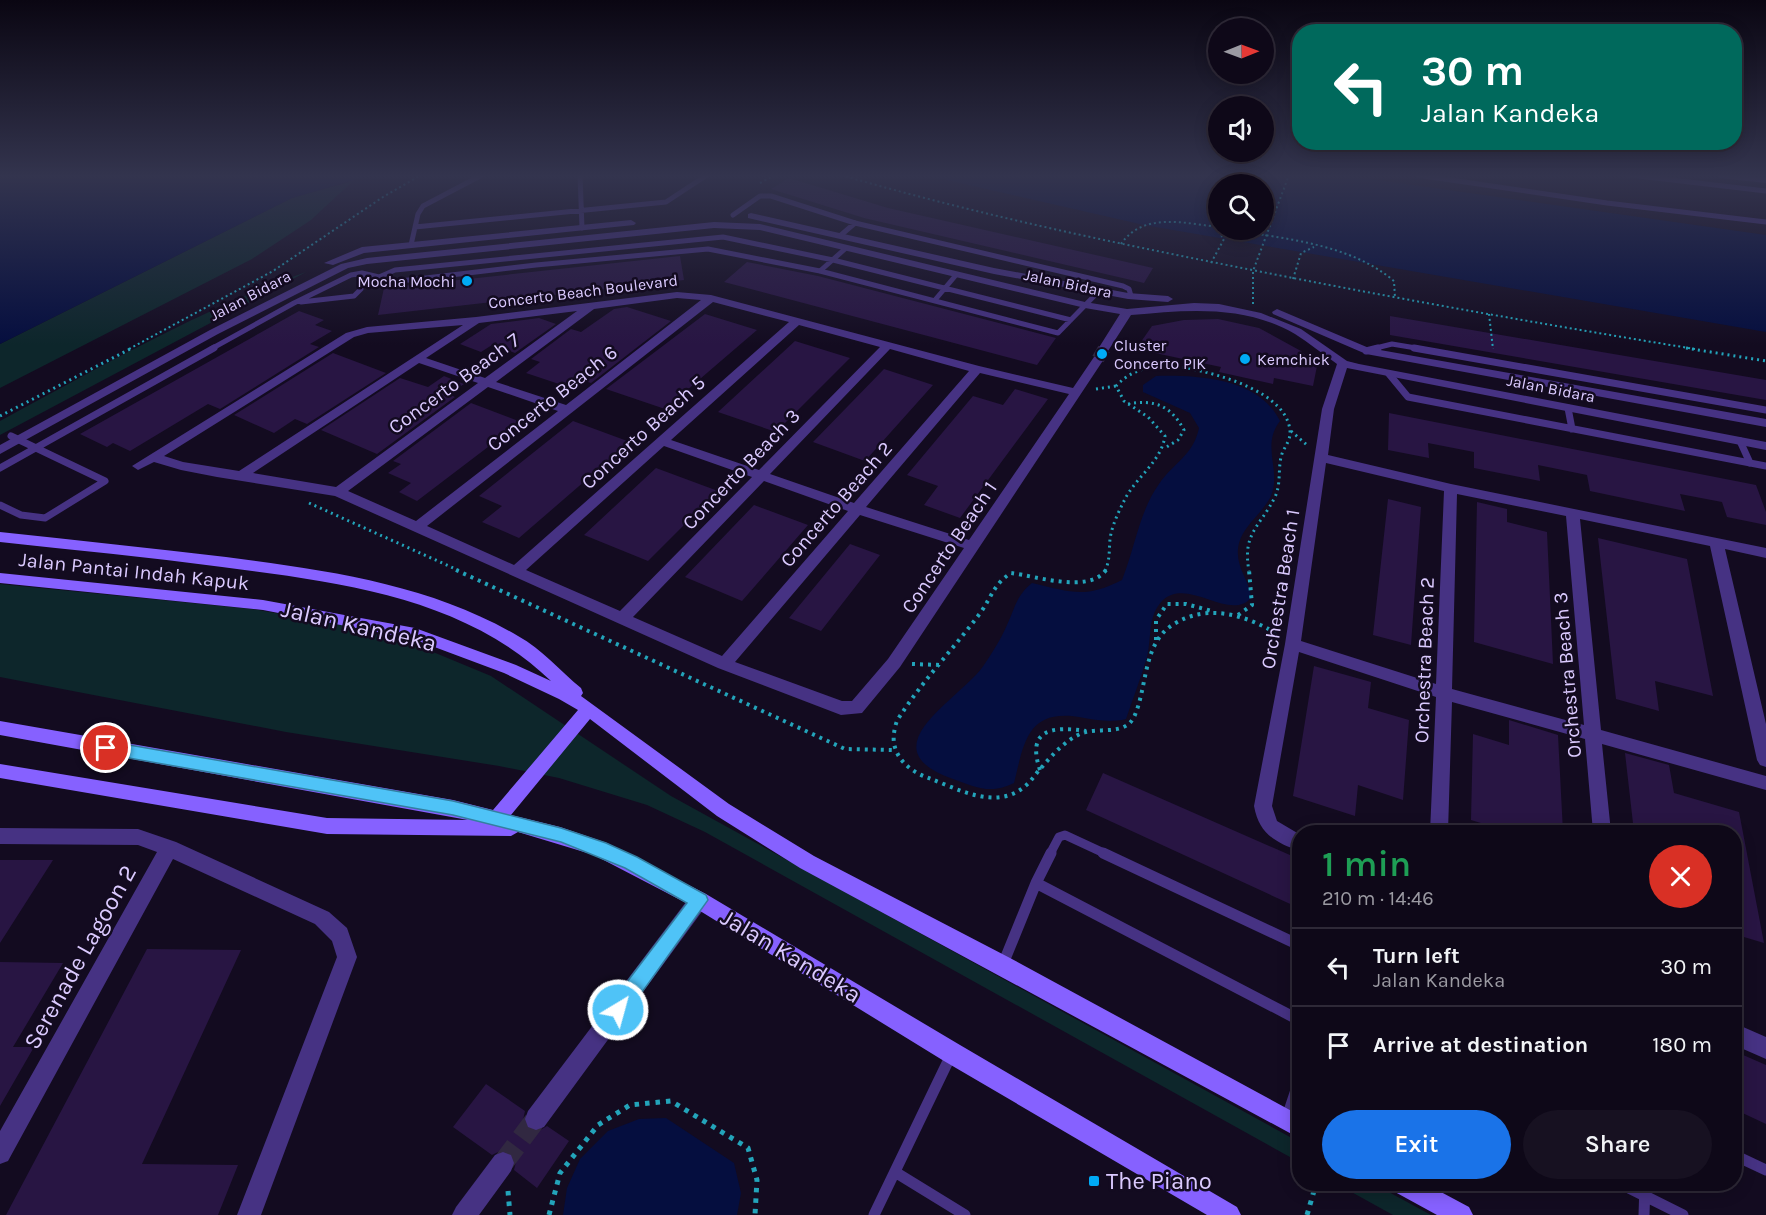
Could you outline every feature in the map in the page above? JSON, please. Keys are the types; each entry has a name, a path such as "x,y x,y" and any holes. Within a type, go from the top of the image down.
{"main road":[{"path":"0,537 139,551 309,573 391,590 452,611 513,640 531,653 607,723"},
{"name":"Jalan Pantai Indah Kapuk","path":"0,578 263,605"},
{"name":"Jalan Kandeka","path":"263,605 415,634 510,669 565,694 589,709 723,810 807,862 1003,965 1292,1122"},
{"path":"497,818 589,709"},
{"name":"Jalan Kandeka","path":"0,728 352,789 497,818 600,849 699,900 952,1053 1229,1215"},
{"path":"0,771 327,826 535,828"},
{"path":"1416,1191 1461,1215"}],"street":[{"name":"Jalan Bidara","path":"0,450 10,439 324,265 411,245 545,232"},
{"name":"Jalan Bidara","path":"10,439 364,255 398,258 648,232"},
{"name":"Jalan Bidara","path":"789,232 846,248 1085,305 1127,312 1194,306 1219,307 1261,316 1297,331 1343,363 1389,374 1766,446"},
{"name":"Jalan Bidara","path":"820,232 994,271 1099,291 1153,300 1215,298 1253,305 1304,322 1342,342 1366,351 1766,423"},
{"path":"896,260 906,250"},
{"name":"Concerto Beach Boulevard","path":"138,466 350,335 367,330 476,320 677,295 711,298 977,369 1076,392"},
{"name":"Concerto Beach 6","path":"416,528 711,298"},
{"name":"Concerto Beach 7","path":"338,492 593,305"},
{"name":"Concerto Beach 1","path":"724,664 841,708 856,708 894,663 1127,312"},
{"path":"241,475 476,320"},
{"name":"Concerto Beach 5","path":"516,571 796,322"},
{"name":"Concerto Beach 3","path":"622,619 888,345"},
{"path":"1389,374 1390,356"},
{"path":"417,359 568,410"},
{"name":"Orchestra Beach 1","path":"1292,840 1275,832 1266,822 1263,806 1293,644 1328,409 1343,363"},
{"name":"Concerto Beach 2","path":"724,664 977,369"},
{"path":"662,441 857,509 973,546"},
{"path":"154,457 181,466 338,492 724,664"},
{"path":"1322,458 1451,488 1766,553"},
{"name":"Orchestra Beach 2","path":"1439,825 1451,488"},
{"name":"Orchestra Beach 3","path":"1573,513 1601,825"},
{"path":"1716,543 1766,760"},
{"path":"1293,644 1444,693 1766,783"},
{"path":"0,836 138,837 170,848 322,918 340,935 347,957 249,1215"},
{"name":"Serenade Lagoon 2","path":"0,1153 170,848"},
{"path":"536,1119 699,900"},
{"path":"1742,1038 1766,1048"},
{"path":"464,1215 503,1163"}],"lane":[{"path":"411,245 414,232"},
{"path":"728,237 736,232"},
{"path":"841,235 845,232"},
{"path":"892,232 1122,286 1129,289 1131,296"},
{"path":"0,468 294,303 340,279 362,273 379,277 395,270 728,237 833,260 1071,320"},
{"path":"536,265 537,243"},
{"path":"819,271 846,248"},
{"path":"392,282 536,265 708,249 763,258 819,271 1054,333 1061,332 1099,291"},
{"path":"395,270 398,258"},
{"path":"994,271 1004,258"},
{"path":"285,295 294,303 354,296 361,289 362,273"},
{"path":"935,300 956,275"},
{"path":"1366,351 1392,344 1766,410"},
{"path":"1494,362 1502,376"},
{"path":"1389,374 1408,397 1766,466"},
{"path":"1693,397 1702,412"},
{"path":"1568,408 1572,429"},
{"path":"0,505 21,515 45,518 105,481 36,447 10,439"},
{"path":"1740,441 1750,463"},
{"path":"1003,965 1036,883 1059,837 1065,835 1292,942"},
{"path":"1036,883 1292,1016"},
{"path":"874,1215 952,1053"},
{"path":"1742,1159 1766,1170"},
{"path":"895,1172 965,1215"},
{"path":"1644,1215 1645,1191"},
{"path":"1647,1191 1683,1215"}],"path":[{"path":"0,416 273,271 335,232"},
{"path":"1066,232 1395,298 1766,361"},
{"path":"1120,244 1133,232"},
{"path":"1274,237 1315,246 1377,266 1394,281 1395,298"},
{"path":"1211,262 1223,240"},
{"path":"1253,305 1253,271 1264,240"},
{"path":"1293,279 1301,254 1315,246"},
{"path":"1489,314 1494,362"},
{"path":"1164,449 1165,436 1147,416 1127,404 1117,393 1116,386 1129,373 1141,368 1182,367 1212,372 1249,385 1268,399 1284,416 1290,431 1289,441 1281,456 1277,493 1249,538 1246,565 1254,594 1252,605 1238,615"},
{"path":"1086,731 1059,748 1022,790 998,798 974,797 915,772 894,750 892,737 898,718 983,609 999,581 1011,573 1066,582 1085,582 1101,575 1109,563 1108,544 1112,531 1131,488 1164,449 1178,440 1184,430 1178,416 1166,406 1152,401 1127,404"},
{"path":"300,501 325,509 845,749 894,750"},
{"path":"1040,770 1034,756 1034,745 1039,736 1049,729 1066,727 1086,731 1111,731 1122,728 1132,721 1156,640 1154,628 1157,614 1167,604 1186,604 1215,612 1238,615 1267,627 1293,644"},
{"path":"1156,640 1173,624 1196,615 1215,612"},
{"path":"894,663 941,665"},
{"path":"549,1215 560,1173 598,1125 630,1105 670,1101 748,1148 757,1180 755,1215"},
{"path":"1307,1215 1314,1191"}],"green space":[{"path":"225,232 293,232 252,259 0,388 0,344"},
{"path":"306,272 0,435 0,421 113,360 227,304"},
{"path":"0,584 252,609 343,625 421,647 491,676 671,796 1292,1138 1292,1158 705,832 647,805 559,778 499,766 286,732 0,677"},
{"path":"1350,1191 1387,1191 1431,1215 1393,1215"}],"shaded area":[{"path":"0,232 225,232 0,344"},
{"path":"1183,232 1208,232 1208,236"},
{"path":"1274,232 1743,232 1766,235 1766,332 1231,240 1274,240"},
{"path":"1156,376 1208,378 1243,388 1258,396 1280,421 1272,440 1274,479 1270,498 1251,522 1238,549 1239,562 1251,598 1242,604 1232,605 1185,593 1173,594 1163,600 1154,613 1147,657 1126,719 1109,721 1062,716 1048,718 1038,724 1025,742 1014,783 998,789 983,788 953,779 928,767 917,753 918,739 940,708 984,665 1002,635 1019,598 1032,583 1068,591 1088,592 1122,580 1152,495 1165,476 1188,452 1199,428 1190,413 1143,392 1143,385"},
{"path":"666,1118 734,1163 741,1193 737,1215 563,1215 567,1188 580,1159 608,1131 639,1119"}],"building":[{"path":"923,232 993,232 1153,268 1144,283"},
{"path":"680,256 684,280 378,315 384,288"},
{"path":"747,262 818,276 1056,338 1037,365 724,282"},
{"path":"627,307 671,321 591,383 579,379 568,387 526,373 540,362 531,359 571,329 581,332 614,309"},
{"path":"299,311 324,320 315,325 332,331 310,344 319,347 220,409 208,404 130,451 113,443 107,447 80,434"},
{"path":"705,314 757,330 665,409 606,389"},
{"path":"1390,316 1766,380 1766,400 1390,335"},
{"path":"539,318 556,324 515,353 492,345 481,352 460,344 491,324"},
{"name":"Kemchick","path":"1218,319 1259,328 1301,351 1317,366 1313,386 1274,378 1273,384 1219,372 1221,367 1136,349 1152,326 1184,320"},
{"path":"795,341 850,358 776,432 718,412"},
{"path":"333,353 386,373 307,424 295,419 274,433 234,415"},
{"path":"884,369 933,385 865,461 813,442"},
{"path":"444,376 464,384 449,394 455,397 377,454 321,430 400,378 428,387"},
{"path":"1015,389 1048,399 960,518 924,505 938,486 907,475 973,396 1003,405"},
{"path":"471,403 521,422 417,501 399,492 411,483 388,473 401,464 393,461"},
{"path":"1389,413 1756,485 1766,512 1766,525 1727,517 1722,502 1680,494 1685,511 1590,491 1587,475 1538,465 1540,481 1474,468 1474,452 1428,443 1429,458 1388,450"},
{"path":"573,421 630,442 519,538 482,522 502,506 479,496"},
{"path":"656,468 718,491 648,561 584,535"},
{"path":"1388,499 1421,507 1411,645 1373,635"},
{"path":"1477,502 1507,509 1507,522 1547,532 1553,664 1474,642"},
{"path":"754,505 808,525 742,601 685,577"},
{"path":"1598,538 1687,559 1713,696 1655,681 1659,711 1616,699"},
{"path":"850,544 880,555 821,631 789,618"},
{"path":"1314,666 1371,682 1368,708 1409,720 1403,800 1358,785 1355,816 1293,796"},
{"path":"1509,720 1558,735 1563,825 1487,825 1471,820 1473,734 1509,745"},
{"path":"1625,753 1669,765 1674,793 1739,812 1741,825 1633,825"},
{"path":"1103,773 1292,856 1292,905 1086,810"},
{"path":"1742,828 1764,943 1742,936"},
{"path":"0,860 53,860 0,943"},
{"path":"147,949 241,950 142,1164 238,1165 218,1215 6,1215"},
{"path":"0,962 63,963 13,1047 34,1047 0,1106"},
{"path":"1742,1054 1766,1065 1766,1124 1742,1113"},
{"path":"486,1084 525,1111 523,1120 527,1129 537,1132 547,1126 569,1141 537,1188 514,1170 516,1162 512,1153 502,1150 492,1155 453,1127"}],"tunnel":[{"path":"1098,359 1104,349"},
{"path":"503,1163 536,1119"}],"place":[{"name":"Mocha Mochi","path":"467,281"},
{"name":"Cluster Concerto PIK","path":"1102,354"},
{"name":"Kemchick","path":"1245,359"},
{"name":"The Piano","path":"1094,1181"}],"route":[{"path":"106,748 453,808 561,835 631,863 699,900 618,1010"}]}
